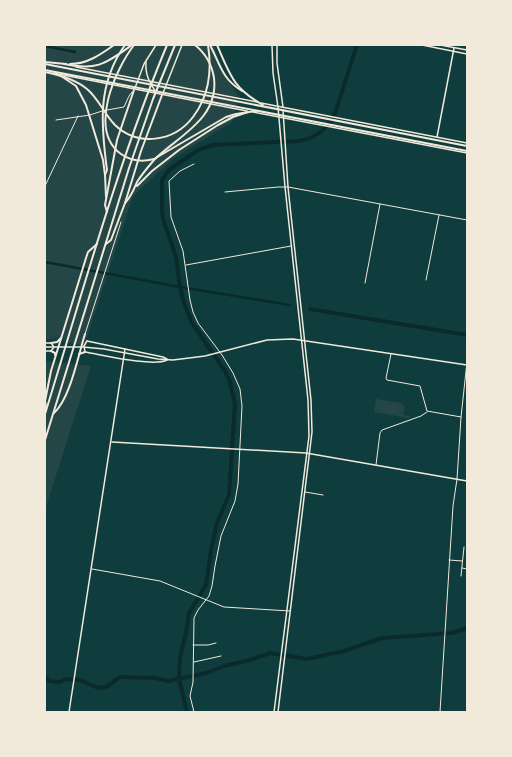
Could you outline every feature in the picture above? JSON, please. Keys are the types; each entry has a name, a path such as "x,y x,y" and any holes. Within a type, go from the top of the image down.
{"highway":[{"path":"64,64 86,62 95,58 114,45"},
{"path":"105,175 107,170 102,129 102,109 107,82 117,58 125,45"},
{"path":"45,62 84,67 100,65 111,60 133,45"},
{"path":"133,45 114,81 106,118 107,131 111,141 117,151 125,156 140,161 154,158 216,122 236,114 261,111"},
{"path":"45,414 115,188 138,119 167,45"},
{"path":"45,440 122,191 145,122 175,45"},
{"path":"136,187 139,179 151,164 199,122 207,112 212,100 214,83 212,71 205,56 195,45"},
{"path":"45,71 74,81 87,89 96,98 112,121 122,130 145,139 158,139 169,136 179,130 190,121 198,109 205,96 209,80 209,45"},
{"path":"209,45 224,74 234,86 266,107"},
{"path":"217,45 229,72 235,83 242,91"},
{"path":"45,62 266,107 467,144"},
{"path":"45,71 261,111 467,152"},
{"path":"61,76 74,84 81,93 88,110 100,148 105,175 106,197"},
{"path":"107,214 105,205 106,197 116,145 134,90"},
{"path":"105,245 111,240 125,203 141,151 162,95"},
{"path":"125,203 136,187 166,160 218,125 233,117 248,112"},
{"path":"47,409 45,401 55,358 88,252 98,243"},
{"path":"53,414 58,409 65,397 85,334"},
{"path":"51,343 57,342 62,337"},
{"path":"51,351 55,353 55,358"},
{"path":"79,355 85,352"}],"main road":[{"path":"134,90 146,62 156,45"},
{"path":"162,95 182,45"},
{"path":"272,45 273,73 278,106 281,152 309,416 306,453 274,712"},
{"path":"277,45 277,63 283,107 288,187 312,418 310,455 304,492 278,712"},
{"path":"422,45 467,54"},
{"path":"440,45 467,50"},
{"path":"437,137 454,48"},
{"path":"45,62 341,118 467,144"},
{"path":"146,62 145,71 157,94"},
{"path":"45,71 283,119 467,152"},
{"path":"85,334 87,341"},
{"path":"45,347 97,349 169,360 222,353 267,340 284,339 305,340 467,365"},
{"path":"87,341 163,357 169,360"},
{"path":"87,341 84,346 85,352 151,363 162,363 169,360"},
{"path":"45,343 51,343 54,347 51,351 45,351"},
{"path":"69,712 126,350"},
{"path":"112,442 306,453 310,455 467,480"}],"street":[{"path":"56,120 90,115 124,107 129,96 134,90"},
{"path":"45,186 78,116"},
{"path":"194,164 180,171 169,182 171,217 182,245 191,306 196,318 212,343 222,353 233,373 241,394 242,406 238,484 235,501 221,536 210,596 205,600 194,616 193,679 190,698 194,712"},
{"path":"225,192 288,187 467,220"},
{"path":"365,283 380,203"},
{"path":"426,280 439,215"},
{"path":"85,334 121,222"},
{"path":"186,265 291,246"},
{"path":"391,353 386,379 420,386 427,411"},
{"path":"440,712 453,506 467,362"},
{"path":"376,465 380,433 382,430 421,416 427,411 461,417"},
{"path":"304,492 323,495"},
{"path":"461,576 464,547"},
{"path":"463,555 467,556"},
{"path":"450,560 463,561"},
{"path":"462,568 467,569"},
{"path":"92,569 153,579 180,588 224,607 290,611"},
{"path":"193,645 208,645 216,643"},
{"path":"193,662 222,656"}],"shaded area":[{"path":"45,45 214,45 224,74 239,97 232,122 174,158 133,196 84,346 57,338 45,340"},
{"path":"45,361 91,366 45,510"},
{"path":"376,399 401,403 405,407 403,415 410,416 409,418 374,412"}],"waterway":[{"path":"187,712 179,679 180,657 189,613 206,585 217,523 229,495 235,404 230,382 225,371 192,323 184,303 176,257 162,213 162,180 169,170 198,150 213,145 299,141 311,138 321,132 329,124 335,113 357,45"},
{"path":"45,46 75,52"},
{"path":"45,262 180,287 290,305"},
{"path":"310,309 467,335"},
{"path":"45,677 50,681 60,682 67,679 80,680 98,688 106,687 120,677 155,678 168,681 206,673 224,666 250,660 270,653 307,659 344,651 382,638 452,633 467,628"}]}
